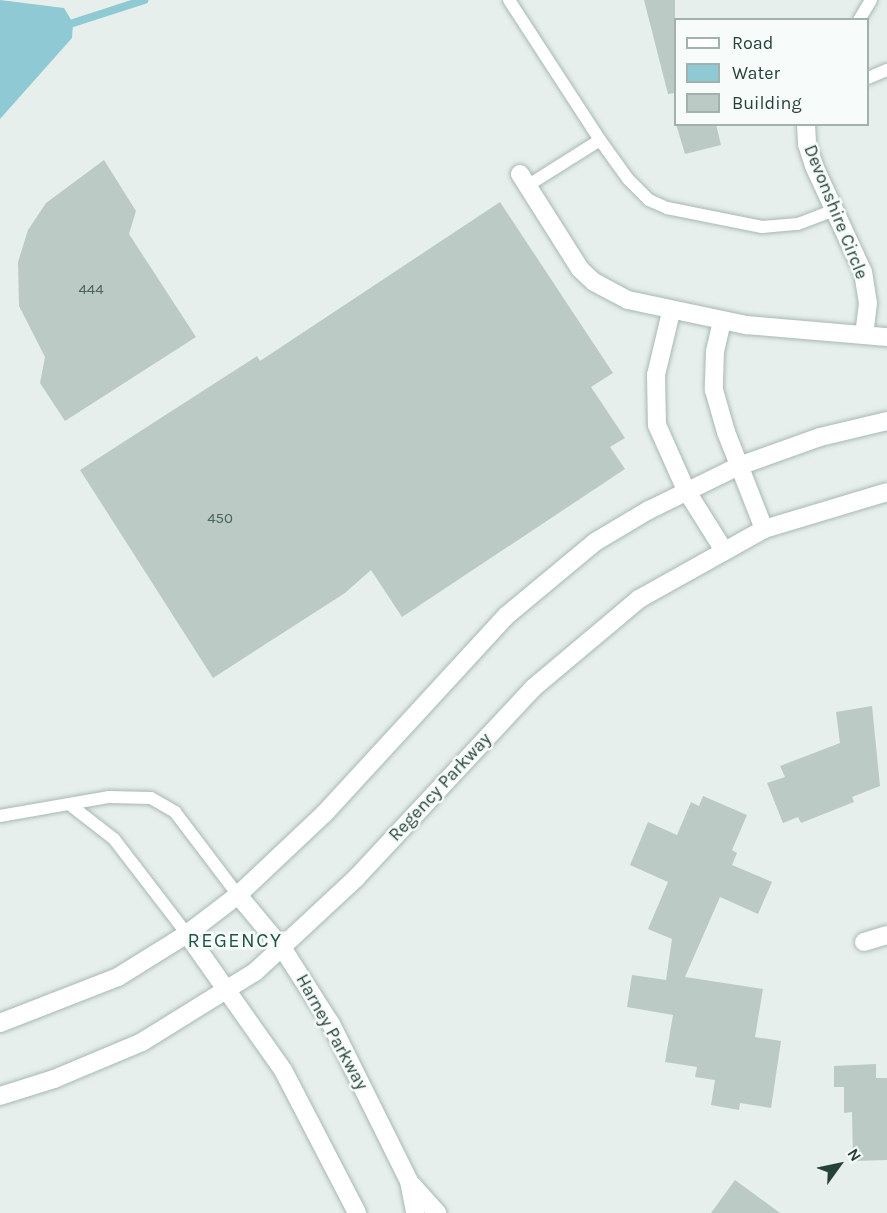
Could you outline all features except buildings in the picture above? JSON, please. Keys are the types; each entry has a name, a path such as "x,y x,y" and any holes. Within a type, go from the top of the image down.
{"main road":[{"name":"Devonshire Circle","path":"806,126 810,156 863,272 868,303 864,335"},
{"path":"523,180 566,250 587,277 628,300 671,312 722,321 887,337"},
{"path":"671,312 656,375 654,403 662,439 687,490 723,549"},
{"path":"722,321 715,352 714,390 739,466 764,529"},
{"path":"0,1023 118,978 187,934 238,895 324,814 525,597 595,542 687,490 739,466 820,437 887,421"},
{"name":"Regency Parkway","path":"0,1096 114,1055 229,991 283,949 356,878 556,666 639,599 723,549 764,529 887,492"},
{"name":"Harney Parkway","path":"238,895 283,949 334,1029 409,1181 437,1213"},
{"path":"187,934 283,1070 358,1211"},
{"path":"864,942 887,935"},
{"name":"Harney Parkway","path":"409,1181 415,1213"}],"lane":[{"path":"509,0 600,140 640,193 667,208 762,227 798,224 835,210"},
{"path":"860,18 871,0"},
{"path":"869,77 887,70"},
{"path":"523,180 600,140"},
{"path":"0,816 131,795 162,803 183,822 238,895"},
{"path":"69,804 119,845 187,934"}],"water":[{"path":"0,0 64,8 73,23 72,38 0,119"}],"waterway":[{"path":"73,23 144,0"}],"district":[{"name":"REGENCY","path":"235,940"}]}
